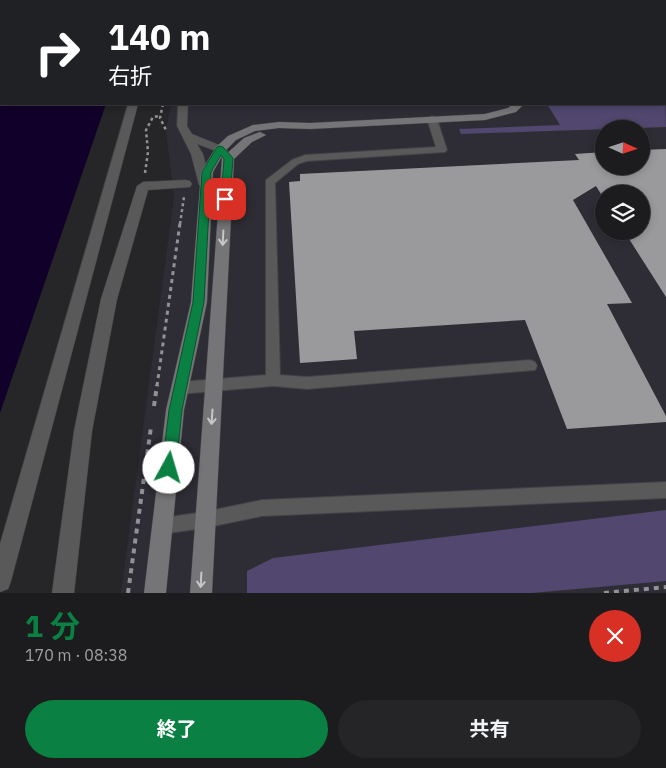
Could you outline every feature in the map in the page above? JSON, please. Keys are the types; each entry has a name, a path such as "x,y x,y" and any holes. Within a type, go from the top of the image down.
{"street":[{"path":"0,581 133,105"},
{"path":"183,105 182,126 198,154 205,185"},
{"path":"155,593 175,410 199,302 206,172 224,154 261,134 310,126 485,117 512,110 518,105"},
{"path":"190,138 224,154"},
{"path":"200,593 214,385 224,154"},
{"path":"63,593 84,431 110,299 143,186 186,184"}],"lane":[{"path":"273,380 270,182 295,162 305,158 442,150 432,119"},
{"path":"180,388 273,380 307,383 530,366"},
{"path":"162,526 204,520 262,508 666,490"}],"path":[{"path":"163,105 159,116 163,126 173,137"},
{"path":"145,165 148,152 146,130 153,117 159,116"},
{"path":"154,408 186,184"},
{"path":"128,593 153,418"},
{"path":"604,593 666,587"}],"shaded area":[{"path":"0,105 106,105 0,413"},
{"path":"171,105 666,105 666,593 121,593 174,197 166,131"},
{"path":"548,105 665,105 666,127 650,128 650,120 595,120 595,129 461,134 459,129 560,125"},
{"path":"666,510 666,581 532,593 247,593 247,571 273,558"}],"building":[{"path":"666,149 666,297 630,240 650,240 650,185 595,185 573,200 632,303 607,304 666,416 666,422 567,429 525,320 354,331 357,359 300,363 289,182 300,181 300,174 579,160 575,154 595,153 595,175 650,175 650,150"}],"route":[{"path":"169,468 175,410 199,302 206,172 220,149 228,158 225,199"}]}
